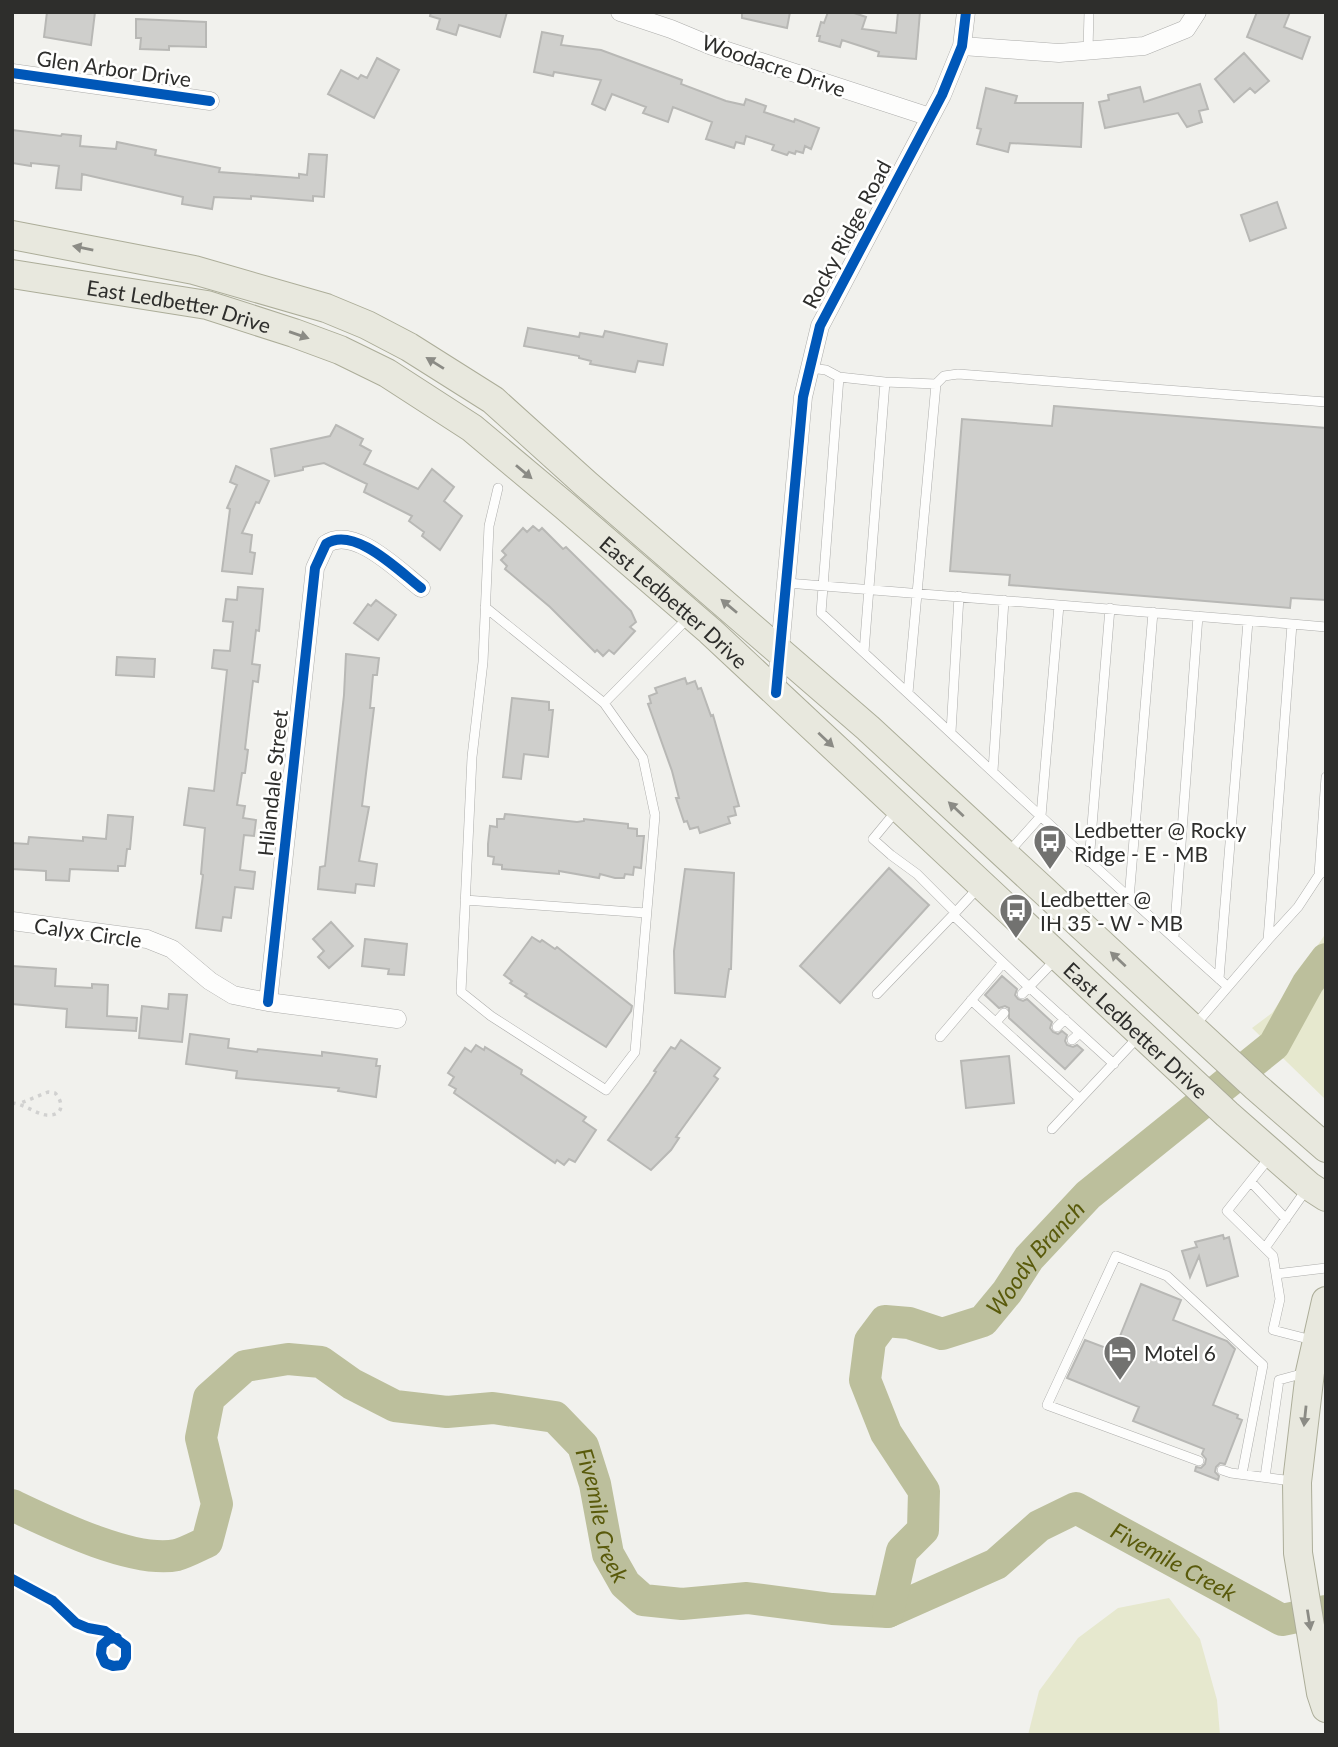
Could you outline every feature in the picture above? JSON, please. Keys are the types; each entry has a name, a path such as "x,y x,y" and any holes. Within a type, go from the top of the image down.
{"main road":[{"name":"East Ledbetter Drive","path":"12,235 150,261 246,283 336,312 409,347 493,400 586,484 781,650 1296,1124 1326,1148"},
{"path":"139,292 150,261"},
{"name":"East Ledbetter Drive","path":"12,274 139,292 207,305 341,350 387,373 472,428 691,615 1181,1072 1317,1192"},
{"path":"472,428 493,400"},
{"path":"981,884 1006,856"},
{"path":"1141,1034 1168,1005"},
{"path":"1296,1124 1326,1130"},
{"path":"1323,1700 1298,1553 1297,1482 1310,1372 1326,1301"}],"street":[{"name":"Woodacre Drive","path":"620,12 672,20 712,46 930,117"},
{"name":"Rocky Ridge Road","path":"776,693 803,397 820,326 942,95 962,46 966,12"},
{"path":"962,46 1059,52 1144,46 1186,29 1197,12"},
{"name":"Glen Arbor Drive","path":"12,73 210,101"},
{"name":"Hilandale Street","path":"268,1002 315,568 326,544 340,539 367,546 421,588"},
{"name":"Calyx Circle","path":"12,920 147,939 172,949 210,981 233,995 397,1019"}],"lane":[{"path":"1088,50 1089,12"},
{"path":"810,368 826,370 839,377 936,384"},
{"path":"908,693 936,384 944,376 958,374 1326,402"},
{"path":"839,377 821,613 1129,899 1227,986"},
{"path":"864,652 885,382"},
{"path":"485,607 604,703 643,758 655,815 635,1052 606,1090 491,1016 461,992 472,757 483,662 485,607 489,526 498,488"},
{"path":"787,583 1326,627"},
{"path":"951,732 959,596"},
{"path":"993,771 1004,600"},
{"path":"1006,856 1041,816 1059,604"},
{"path":"1089,862 1110,608"},
{"path":"1129,899 1153,612"},
{"path":"604,703 691,615"},
{"path":"1174,939 1198,616"},
{"path":"1219,979 1248,621"},
{"path":"1268,940 1292,624"},
{"path":"1198,1033 1227,986 1298,907 1322,872 1326,777"},
{"path":"899,808 873,838 917,873 1037,1001 1065,1019 1114,1064"},
{"path":"877,994 981,884"},
{"path":"465,900 646,913"},
{"path":"1026,990 1058,957"},
{"path":"940,1037 1003,963"},
{"path":"971,1000 1080,1100"},
{"path":"996,1022 1004,1013"},
{"path":"1058,1027 1065,1019"},
{"path":"1008,1034 1016,1024"},
{"path":"1072,1040 1080,1033"},
{"path":"1052,1129 1141,1034"},
{"path":"1031,1055 1040,1046"},
{"path":"1046,1068 1054,1059"},
{"path":"1273,1154 1227,1211 1273,1256 1280,1299 1273,1330 1316,1341"},
{"path":"1251,1182 1286,1219"},
{"path":"1265,1248 1286,1219 1317,1192"},
{"path":"1199,1461 1047,1405 1116,1255 1167,1276 1263,1365 1242,1474"},
{"path":"1276,1274 1326,1268"},
{"path":"1265,1477 1279,1380 1310,1372"},
{"path":"1222,1470 1297,1482"}],"path":[{"path":"12,1103 21,1103 48,1092 55,1093 61,1104 56,1114 49,1116 21,1103"}],"green space":[{"path":"1326,933 1325,1099 1252,1028 1272,1013"},
{"path":"1169,1598 1200,1639 1217,1700 1220,1735 1028,1735 1039,1691 1078,1638 1118,1608"}],"building":[{"path":"47,12 95,12 91,45 44,37"},
{"path":"431,12 507,12 500,37 459,25 456,35 437,29 440,19 430,16"},
{"path":"742,12 790,12 787,28 742,18"},
{"path":"828,12 851,12 866,17 862,29 896,33 898,12 920,12 916,59 878,56 879,52 842,40 840,47 819,41 820,36 817,36 821,22 824,23"},
{"path":"1257,12 1290,12 1284,27 1310,37 1302,59 1247,37"},
{"path":"136,19 206,22 206,47 169,46 169,50 140,49 141,38 136,38"},
{"path":"542,32 563,36 561,45 601,50 682,80 681,84 726,101 744,105 746,99 766,106 764,112 819,128 811,149 805,146 803,153 796,151 795,154 789,152 787,155 772,150 774,145 746,136 744,144 736,142 734,148 706,139 712,122 673,107 668,122 643,113 646,107 612,94 605,110 592,104 601,80 554,72 553,76 534,72"},
{"path":"1244,53 1269,81 1255,93 1250,88 1234,102 1215,79"},
{"path":"377,58 399,70 374,118 328,94 341,70 358,79 361,75 367,78"},
{"path":"1200,84 1208,109 1199,111 1202,122 1187,127 1178,113 1105,128 1099,102 1109,100 1108,95 1140,87 1144,102"},
{"path":"986,88 1017,96 1015,103 1083,103 1081,147 1010,143 1008,152 977,144 981,129 977,128"},
{"path":"12,130 81,136 80,146 116,149 117,142 156,150 155,155 220,168 219,172 299,178 299,174 307,175 309,154 327,155 324,197 313,196 313,201 251,196 251,199 214,197 212,209 182,204 183,197 82,174 81,190 56,188 59,166 12,163"},
{"path":"1277,202 1286,228 1250,241 1241,215"},
{"path":"528,328 579,337 580,333 603,337 605,331 667,344 663,365 638,361 635,372 590,364 591,361 579,356 524,346"},
{"path":"1054,406 1326,428 1326,600 1291,598 1290,608 1009,585 1010,575 950,571 962,419 1052,426"},
{"path":"336,425 363,439 360,445 371,451 364,464 418,489 432,469 454,487 444,501 462,516 440,550 422,536 424,532 409,521 412,516 364,492 367,484 324,463 275,476 271,449 330,436"},
{"path":"236,466 269,481 242,533 252,535 250,552 255,553 252,574 222,571 230,509 227,508 237,485 230,482"},
{"path":"533,526 539,531 542,528 563,549 566,547 631,611 636,622 630,627 635,631 614,654 609,650 603,656 597,650 595,652 550,607 505,569 507,566 501,560 506,555 502,551 523,528 527,532"},
{"path":"238,587 263,589 259,631 256,630 252,664 260,665 258,682 253,681 245,749 248,750 237,805 245,806 243,818 256,820 254,836 244,835 240,870 255,872 253,889 235,887 231,918 223,917 221,931 196,928 203,875 205,828 184,825 189,788 214,791 227,670 212,668 214,650 230,651 233,622 223,621 226,599 237,600"},
{"path":"376,600 396,615 378,640 354,623 368,604 371,606"},
{"path":"346,654 379,658 377,675 373,675 370,708 374,708 362,806 369,807 359,861 377,864 374,886 356,884 355,893 318,889 320,867 325,866"},
{"path":"117,657 155,659 154,677 116,675"},
{"path":"685,678 687,684 695,681 698,689 701,688 711,716 713,715 739,806 734,807 736,815 728,817 730,823 700,833 698,827 690,829 687,821 684,822 676,798 679,798 672,771 648,704 651,703 649,696 657,693 655,688"},
{"path":"512,698 549,702 549,710 553,710 548,757 524,754 521,779 503,777"},
{"path":"505,814 577,822 584,819 628,824 628,828 637,829 637,836 644,836 641,868 634,867 633,875 625,874 624,878 600,874 599,878 559,871 559,874 502,869 502,865 493,864 494,857 488,856 488,844 490,826 497,827 497,819 504,819"},
{"path":"108,815 133,817 130,849 127,849 125,866 118,866 118,871 70,869 69,881 46,880 46,871 12,869 12,843 28,844 29,837 83,841 83,837 106,839"},
{"path":"889,868 929,905 840,1003 800,966"},
{"path":"685,869 734,873 731,969 725,997 675,993 674,951"},
{"path":"331,922 353,946 329,968 318,957 324,951 313,939"},
{"path":"532,937 555,949 557,947 632,1006 606,1047 525,996 527,994 510,983 512,981 504,975"},
{"path":"365,939 407,944 404,975 388,974 389,969 362,966"},
{"path":"12,966 56,969 55,986 92,988 92,984 108,985 107,1016 137,1018 136,1031 66,1027 67,1009 12,1004"},
{"path":"1002,976 1017,989 1015,995 1018,999 1027,999 1052,1022 1050,1028 1053,1032 1058,1034 1062,1031 1067,1035 1067,1045 1077,1045 1083,1050 1065,1069 1009,1018 1009,1008 999,1008 985,995"},
{"path":"169,994 187,995 182,1042 139,1038 142,1006 168,1009"},
{"path":"190,1034 229,1039 228,1048 257,1052 258,1049 322,1056 322,1052 377,1059 376,1066 380,1066 376,1097 338,1091 339,1088 236,1078 237,1071 186,1064"},
{"path":"681,1040 720,1068 714,1076 718,1079 676,1137 679,1138 671,1150 651,1170 608,1140 671,1047 675,1049"},
{"path":"476,1045 484,1050 485,1047 522,1070 521,1074 586,1117 583,1121 596,1130 575,1162 569,1159 564,1165 557,1160 555,1163 454,1093 456,1089 449,1085 454,1077 448,1073 465,1048 471,1052"},
{"path":"1009,1056 1014,1103 966,1108 961,1061"},
{"path":"1223,1235 1224,1239 1229,1237 1238,1276 1207,1286 1199,1256 1190,1277 1182,1251 1197,1247 1195,1242"},
{"name":"Motel 6","path":"1141,1284 1181,1300 1173,1320 1227,1341 1235,1349 1213,1405 1238,1415 1237,1418 1242,1420 1225,1464 1220,1463 1216,1467 1218,1480 1195,1471 1196,1467 1201,1468 1205,1464 1206,1459 1202,1454 1204,1449 1133,1421 1139,1407 1067,1378 1085,1340 1114,1351"}],"waterway":[{"name":"Woody Branch","path":"888,1612 902,1551 923,1530 924,1491 886,1433 865,1380 870,1341 885,1321 909,1323 942,1334 983,1321 1007,1292 1029,1258 1088,1195 1274,1045 1308,983 1326,959"},
{"name":"Fivemile Creek","path":"12,1505 93,1540 139,1554 177,1555 207,1542 217,1504 201,1438 209,1398 245,1366 288,1359 321,1362 352,1384 395,1406 447,1412 493,1408 555,1417 583,1446 595,1484 608,1554 625,1584 643,1600 682,1604 747,1598 832,1609 888,1612 996,1564 1039,1526 1076,1508 1282,1620 1326,1611"}],"cycle path":[{"path":"776,693 803,397 820,326 942,95 962,46 966,12"},
{"path":"12,73 210,101"},
{"path":"268,1002 315,568 326,544 337,540 350,540 376,552 421,588"},
{"path":"12,1579 53,1601 76,1623 105,1631 126,1646 126,1658 122,1665 113,1666 105,1663 101,1654 102,1645 109,1639 117,1638"}],"place":[{"name":"Ledbetter @ Rocky Ridge - E - MB","path":"1050,871"},
{"name":"Ledbetter @ IH 35 - W - MB","path":"1016,940"},
{"name":"Motel 6","path":"1120,1382"}]}
